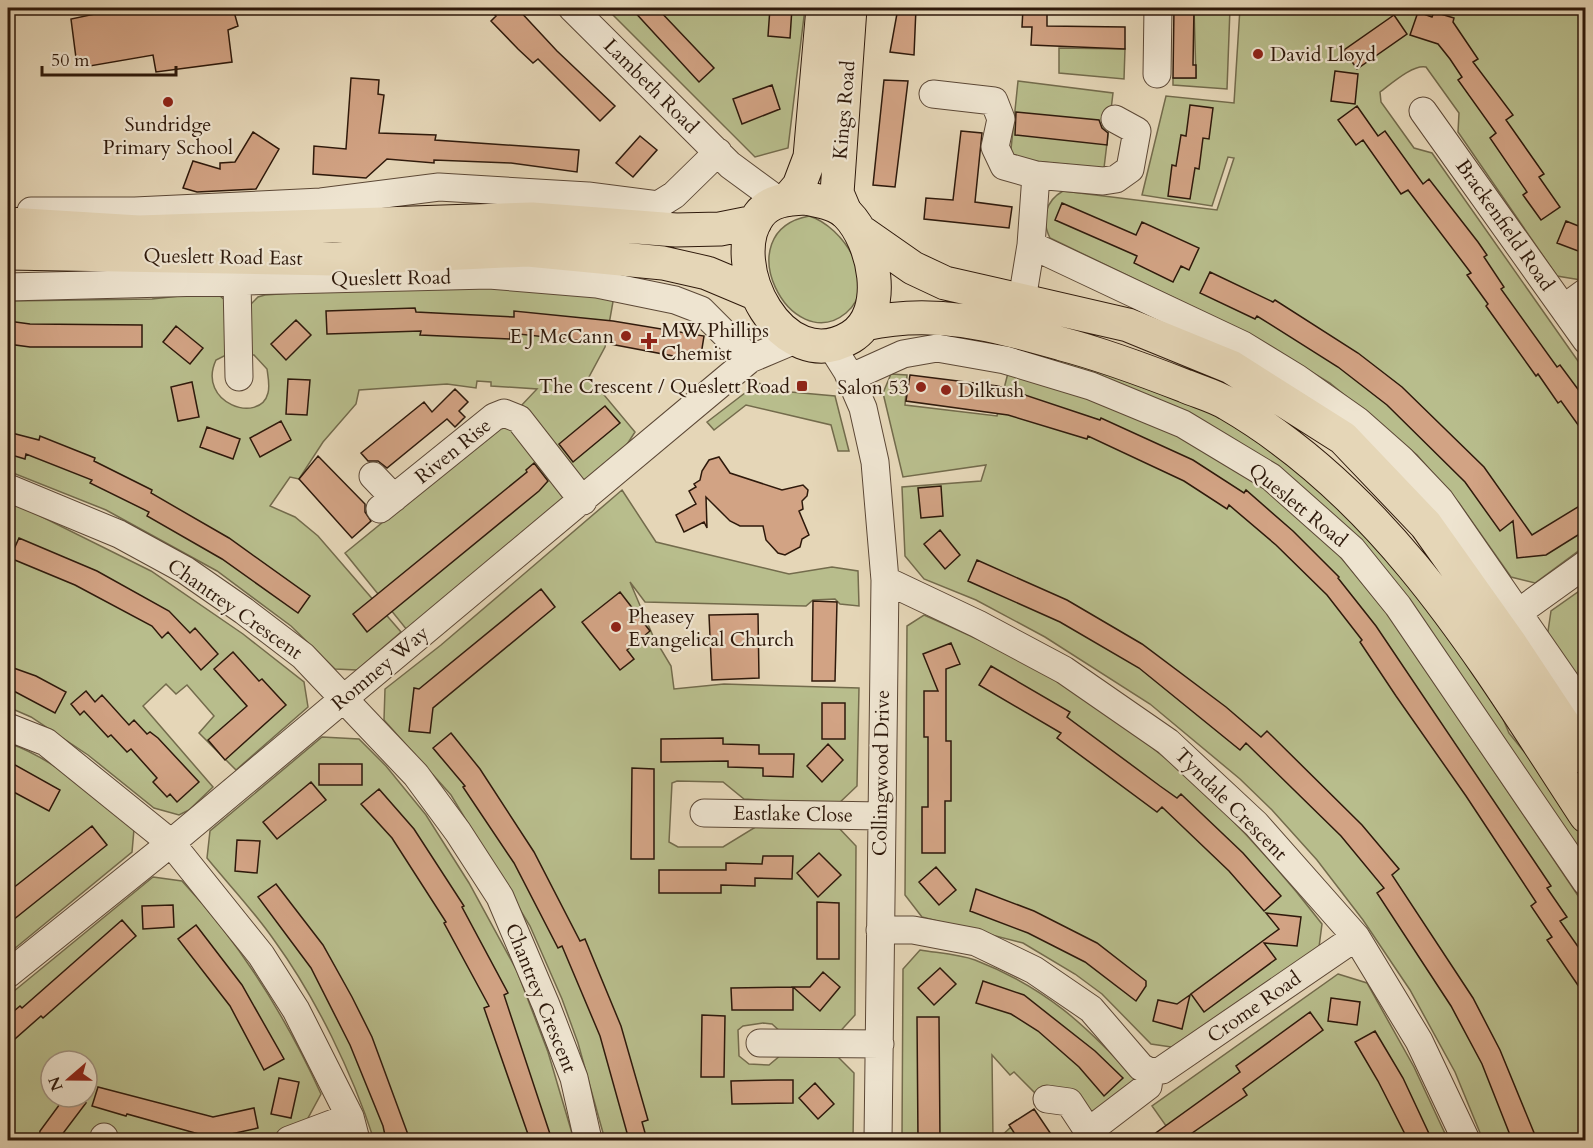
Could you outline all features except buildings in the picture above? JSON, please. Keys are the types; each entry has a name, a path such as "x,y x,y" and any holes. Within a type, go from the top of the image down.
{"main road":[{"name":"Kings Road","path":"770,209 799,186 810,157 823,8"},
{"name":"Kings Road","path":"850,8 837,194 852,221"},
{"path":"823,201 852,221 869,251 874,282 871,312 852,337 830,344 813,346 795,340 772,322 761,303 749,248 770,209 823,201"},
{"name":"Queslett Road East","path":"8,224 139,232 532,219 676,230 720,229 770,209"},
{"name":"Queslett Road","path":"852,221 913,268 1118,359 1226,403 1273,434 1317,468 1363,508 1441,600 1481,655 1586,816"},
{"name":"Queslett Road East","path":"8,252 333,259 528,250 663,263 707,273 761,303"},
{"name":"Queslett Road","path":"862,326 915,315 954,318 1019,315 1128,325 1231,367 1343,438 1426,525 1509,642 1586,758"}],"street":[{"name":"Lambeth Road","path":"572,8 724,158 770,209"},
{"path":"1156,74 1158,8"},
{"path":"933,94 994,101 1001,119 995,147 1004,166 1036,176 1103,181 1116,179 1130,169 1137,131 1115,119"},
{"name":"Brackenfield Road","path":"1423,111 1586,340"},
{"path":"8,209 135,211 321,202 439,187 588,196 658,205 724,158"},
{"path":"1019,315 1031,245 1036,176"},
{"path":"1031,245 1243,345 1297,378 1358,421 1401,459 1440,500 1586,711"},
{"name":"Queslett Road","path":"8,287 489,275 597,284 675,300 701,310 750,359"},
{"path":"237,282 239,377"},
{"path":"1564,308 1586,292"},
{"path":"750,359 761,303"},
{"name":"Collingwood Drive","path":"862,326 863,408"},
{"name":"Romney Way","path":"8,974 171,843 583,501 750,359 795,340"},
{"name":"Collingwood Drive","path":"830,344 847,371 863,408 875,462 885,580 878,1140"},
{"name":"Queslett Road","path":"863,372 903,354 937,348 1005,360 1091,387 1183,424 1271,477 1352,549 1398,606 1586,882"},
{"name":"Riven Rise","path":"373,476 387,503 495,417 504,413 519,419 583,501"},
{"name":"Chantrey Crescent","path":"8,488 119,534 184,570 244,611 303,656 416,775 458,832 500,897 574,1078 588,1140"},
{"path":"1519,612 1586,564"},
{"name":"Tyndale Crescent","path":"885,580 978,624 1064,670 1168,742 1256,824 1356,936 1419,1041 1466,1140"},
{"path":"8,727 46,742 171,843 267,964 296,1010 353,1129 289,1140"},
{"name":"Eastlake Close","path":"704,813 881,816"},
{"path":"880,930 913,930 976,942 1034,970 1091,1009 1141,1067 1150,1072 1148,1086 1092,1136 1068,1102 1047,1099"},
{"name":"Crome Road","path":"1150,1072 1162,1070 1356,936"},
{"path":"760,1043 880,1044"}],"green space":[{"path":"606,8 805,8 788,148 755,157"},
{"path":"1194,8 1230,8 1227,89 1173,85 1173,78 1196,78"},
{"path":"1240,8 1585,8 1586,278 1581,280 1557,276 1458,132 1459,113 1426,67 1409,71 1380,92 1381,102 1414,148 1432,153 1585,371 1585,546 1535,583 1511,577 1459,503 1417,455 1330,383 1249,334 1050,238 1045,218 1046,212 1052,200 1063,191 1217,210 1234,158 1228,157 1212,206 1142,195 1166,96 1234,103"},
{"path":"1059,48 1125,49 1124,79 1059,73"},
{"path":"1018,81 1113,93 1104,168 1010,159"},
{"path":"809,216 834,231 845,243 859,272 860,287 856,301 846,313 825,322 805,319 788,306 775,287 769,266 772,244 784,227"},
{"path":"466,286 614,296 605,347 589,377 635,432 624,449 580,484 519,408 537,389 491,386 491,382 477,381 476,388 447,384 359,390 356,404 323,442 299,479 290,477 270,506 295,517 318,536 401,632 357,670 335,669 291,626 217,571 106,510 8,471 8,301 152,299 207,293 220,296 227,302 230,353 216,360 212,375 215,388 222,398 232,405 243,408 263,403 269,390 267,369 254,355 247,355 248,307 258,297 338,290"},
{"path":"1018,344 1223,413 1315,476 1392,555 1493,695 1509,733 1546,779 1585,837 1585,872 1538,801 1273,471 1018,356"},
{"path":"1009,369 1136,411 1251,476 1338,554 1389,616 1585,906 1585,1140 1483,1140 1455,1072 1410,990 1363,920 1317,860 1272,810 1240,779 1150,704 1045,637 976,600 924,579 905,556 902,487 981,481 986,465 903,477 883,393 891,374 907,375 905,405 997,416"},
{"path":"758,383 791,392 835,396 849,451 838,451 831,425 746,405 714,430 707,422"},
{"path":"508,420 568,496 407,630 345,553"},
{"path":"622,490 656,542 789,574 832,567 858,571 859,606 840,604 835,599 813,600 806,606 645,602 630,582 653,636 671,666 674,689 724,684 859,688 857,786 837,805 744,799 723,782 677,781 672,783 669,842 678,847 723,847 762,823 838,827 856,846 855,1015 835,1037 782,1033 772,1024 763,1023 743,1026 738,1030 739,1056 749,1064 769,1065 781,1055 834,1053 854,1073 853,1140 605,1140 578,1043 562,999 530,926 451,795 384,720 385,689 441,645"},
{"path":"8,503 20,506 151,571 243,634 304,682 308,707 236,770 199,733 214,716 187,685 176,694 166,684 143,706 213,787 189,810 179,815 154,808 88,755 31,717 8,707"},
{"path":"1585,587 1585,691 1547,638 1551,611"},
{"path":"924,615 998,649 1053,678 1106,713 1175,766 1238,826 1295,890 1322,924 1319,947 1178,1048 1151,1044 1102,994 1075,974 1023,943 922,917 905,895 907,626"},
{"path":"322,737 359,739 386,766 426,815 469,883 517,971 548,1052 574,1140 374,1140 344,1062 304,986 266,929 207,858 210,831"},
{"path":"8,743 26,750 58,769 134,829 132,852 8,954"},
{"path":"153,877 182,881 224,930 277,1008 321,1094 302,1129 259,1140 118,1140 113,1133 94,1140 8,1140 8,996"},
{"path":"920,950 975,960 1023,982 1063,1009 1099,1041 1135,1079 1096,1115 1037,1095 1014,1072 1010,1075 992,1055 993,1140 902,1140 903,969"},
{"path":"1338,974 1367,983 1414,1067 1448,1140 1176,1140 1152,1106"},
{"path":"1011,1127 1018,1140 997,1140"}],"place":[{"name":"David Lloyd","path":"1258,54"},
{"name":"Sundridge Primary School","path":"168,102"},
{"name":"E J McCann","path":"626,336"},
{"name":"MW Phillips Chemist","path":"649,341"},
{"name":"The Crescent / Queslett Road","path":"802,386"},
{"name":"Salon 53","path":"921,387"},
{"name":"Dilkush","path":"946,390"},
{"name":"Pheasey Evangelical Church","path":"616,627"}]}
